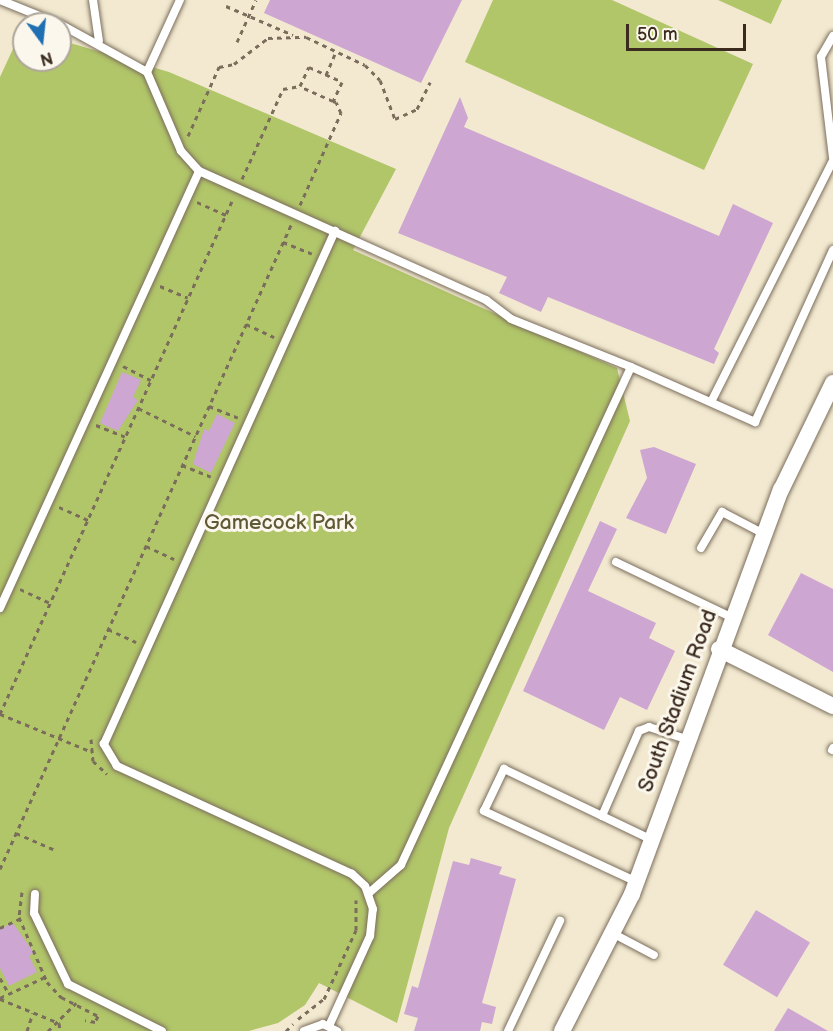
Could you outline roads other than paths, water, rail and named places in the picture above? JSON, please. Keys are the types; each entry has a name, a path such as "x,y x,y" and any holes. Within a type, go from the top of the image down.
{"street":[{"name":"South Stadium Road","path":"562,1031 614,934 637,882 719,649 764,534 833,383"},
{"path":"719,649 833,706"}],"lane":[{"path":"0,0 30,12"},
{"path":"93,0 99,41"},
{"path":"147,72 180,0"},
{"path":"72,30 99,41 147,72 181,151 199,171 486,300 511,319 631,366 754,422 833,250"},
{"path":"711,402 833,159 821,57 833,36"},
{"path":"0,608 199,171"},
{"path":"304,1031 315,1024 333,1028 370,936 369,893 352,874 108,759 104,739 335,231"},
{"path":"369,893 401,866 631,366"},
{"path":"701,548 722,512 764,534"},
{"path":"616,562 732,617"},
{"path":"602,816 639,731 649,727 687,739"},
{"path":"637,882 484,811 504,768 652,840"},
{"path":"35,894 34,913 60,974 81,994 162,1031"},
{"path":"508,1031 560,921"},
{"path":"614,934 654,955"}],"park label":[{"name":"Gamecock Park","path":"279,523"}]}
